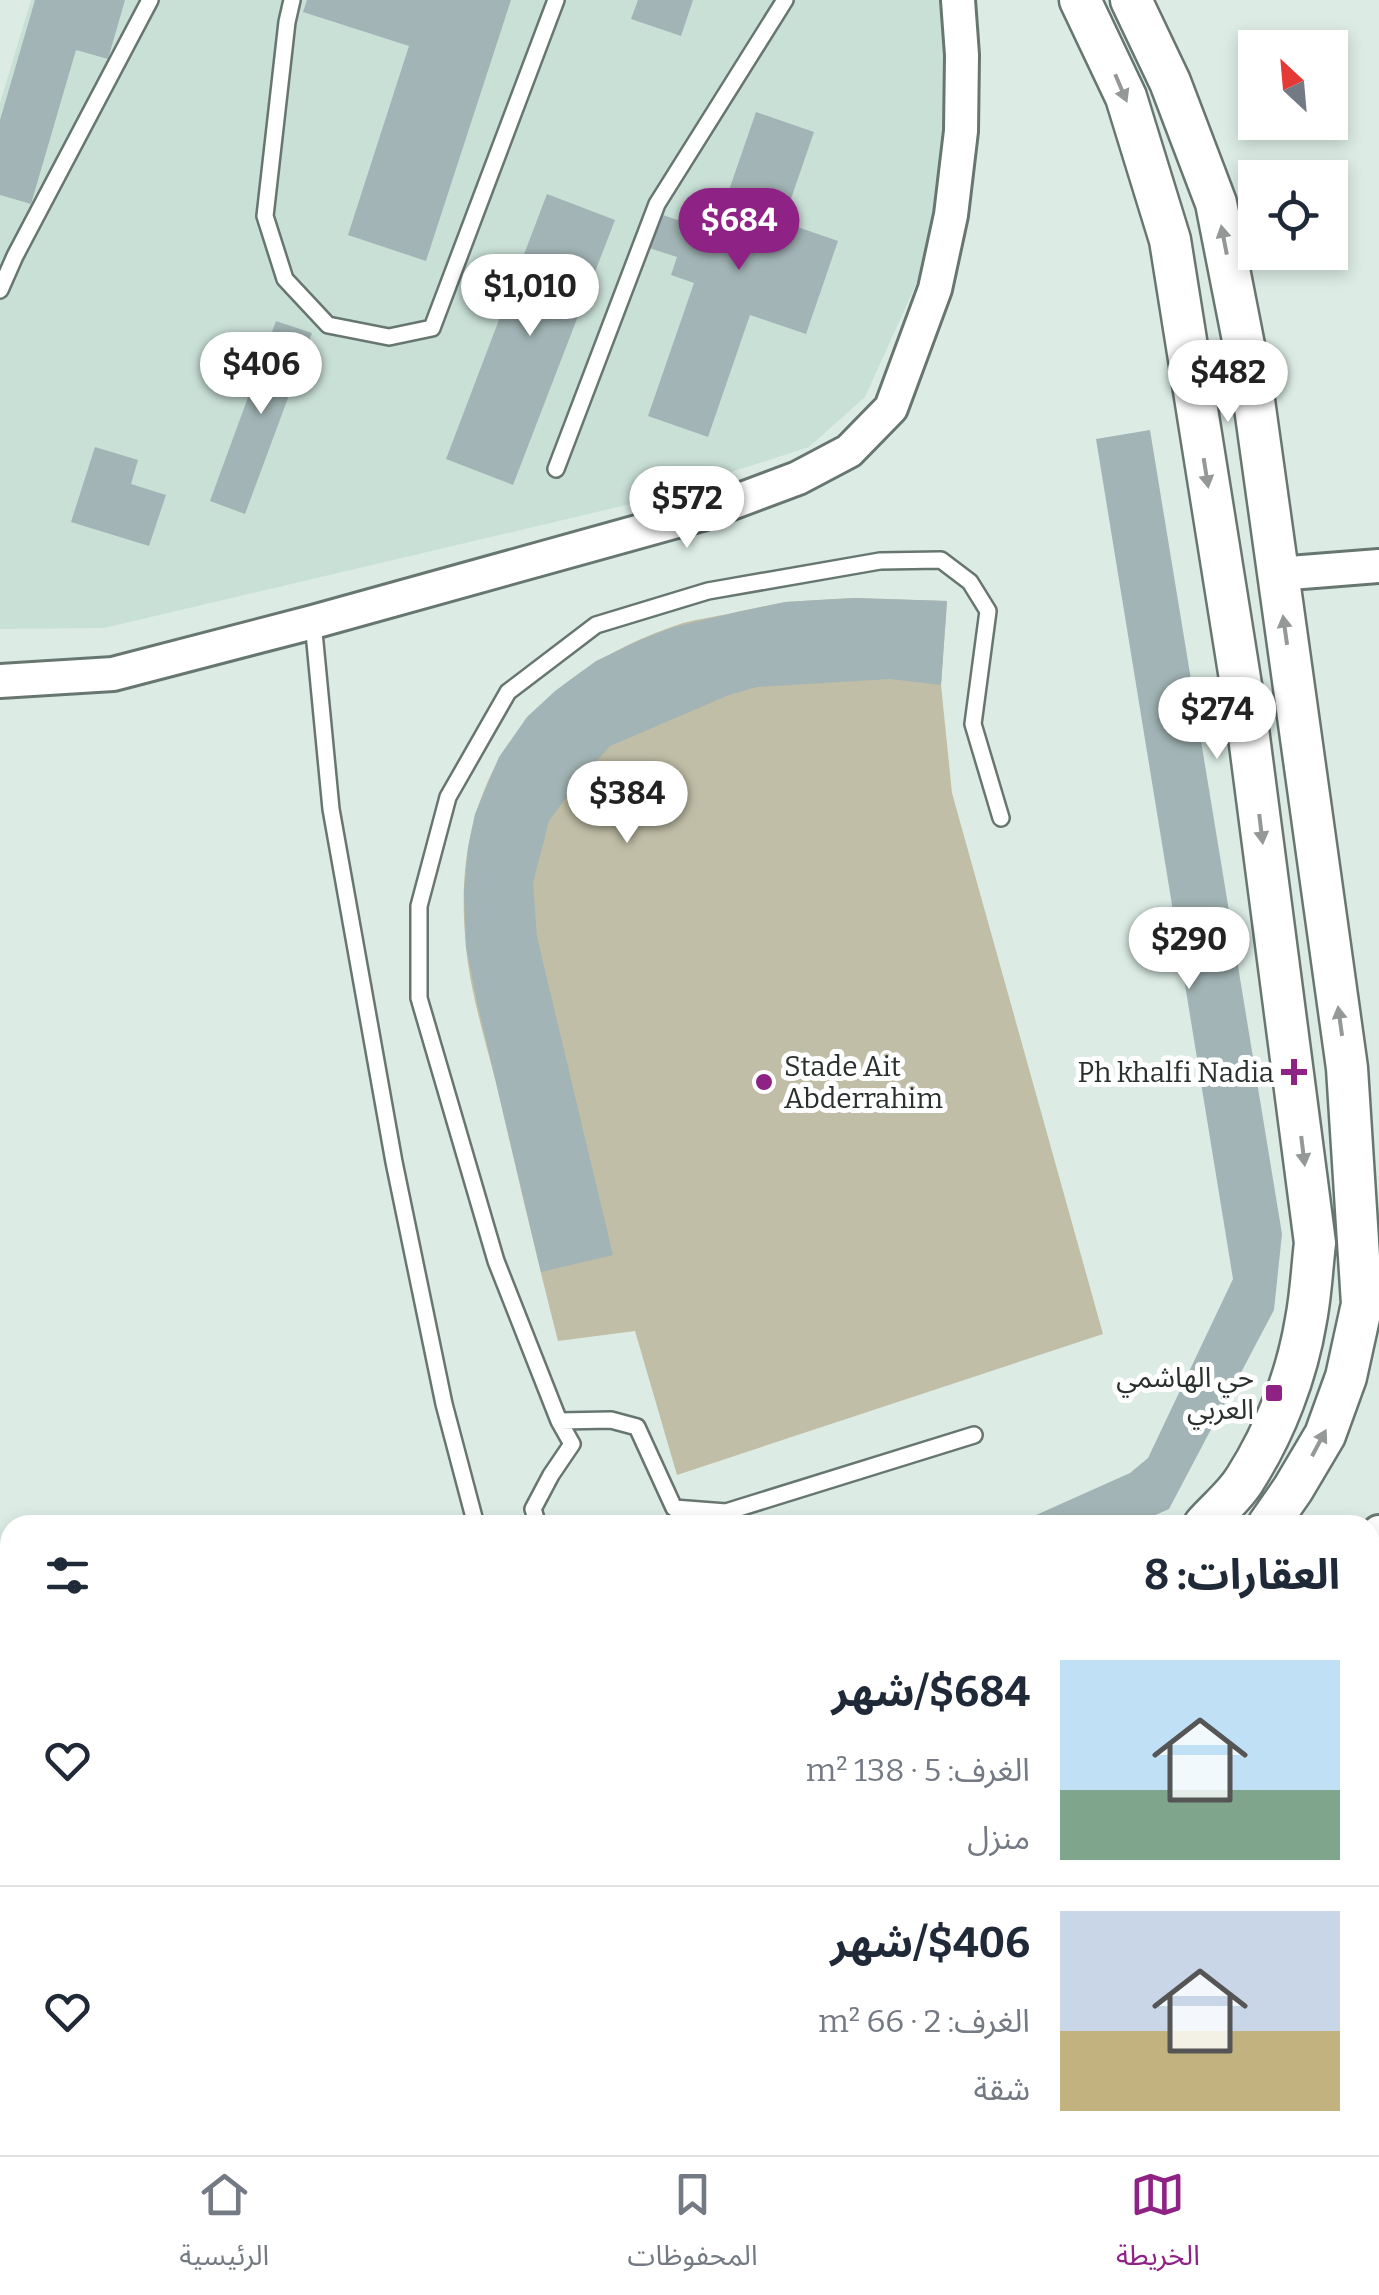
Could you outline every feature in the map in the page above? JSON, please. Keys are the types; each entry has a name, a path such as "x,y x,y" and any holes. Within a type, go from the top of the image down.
{"street":[{"path":"0,682 113,674 313,622 702,514 798,478 849,451 891,408 934,289 952,214 961,131 958,0"},
{"path":"1080,0 1126,97 1170,240 1248,729 1315,1242 1306,1320 1286,1393 1244,1482 1213,1515"},
{"path":"1131,0 1170,82 1216,203 1252,386 1347,1068 1362,1304 1346,1377 1324,1435 1275,1515"},
{"path":"1194,395 1252,386"},
{"path":"1277,574 1379,566"},
{"path":"1362,1304 1379,1346"}],"lane":[{"path":"0,290 150,0"},
{"path":"292,0 265,216 285,280 328,325 389,337 432,328 556,0"},
{"path":"556,469 657,204 785,0"},
{"path":"535,1515 533,1508 572,1444 559,1421 496,1261 419,998 418,906 448,797 508,692 596,625 615,619 708,591 880,562 941,560 970,582 988,611 973,724 1001,818"},
{"path":"313,622 331,809 387,1122 444,1404 473,1515"},
{"path":"559,1421 611,1420 637,1428 674,1508 726,1512 974,1434"}],"shaded area":[{"path":"31,0 948,0 948,182 918,280 865,397 809,447 635,503 104,628 0,629 0,103"},
{"name":"Stade Ait Abderrahim","path":"855,598 947,601 941,685 952,793 1103,1334 677,1475 635,1331 558,1341 469,972 465,878 473,826 489,779 513,737 545,701 584,670 630,644 683,623 787,602"}],"building":[{"path":"35,0 125,0 108,59 76,50 31,204 0,195 0,120"},
{"path":"307,0 511,0 426,261 348,235 409,46 303,12"},
{"path":"638,0 693,0 681,36 631,19"},
{"path":"756,112 814,132 783,222 838,241 806,334 750,315 708,437 648,416 694,283 671,275 677,257 649,248 660,214 695,226 700,212 719,219"},
{"path":"547,194 615,220 513,485 446,459"},
{"path":"276,321 312,333 245,514 210,501"},
{"path":"1150,430 1282,1234 1274,1310 1169,1509 1156,1515 1036,1515 1130,1473 1148,1458 1233,1279 1096,439"},
{"path":"95,447 138,460 131,484 166,495 149,546 71,522"},
{"path":"855,598 947,601 941,685 890,679 757,687 729,695 610,746 549,821 533,883 537,937 613,1255 541,1272 466,947 464,891 468,848 475,814 499,757 527,717 555,691 596,661 640,640 674,627 785,602"}],"place":[{"name":"Ph khalfi Nadia","path":"1294,1072"},
{"name":"Stade Ait Abderrahim","path":"764,1082"},
{"name":"حي الهاشمي العربي","path":"1274,1393"}]}
